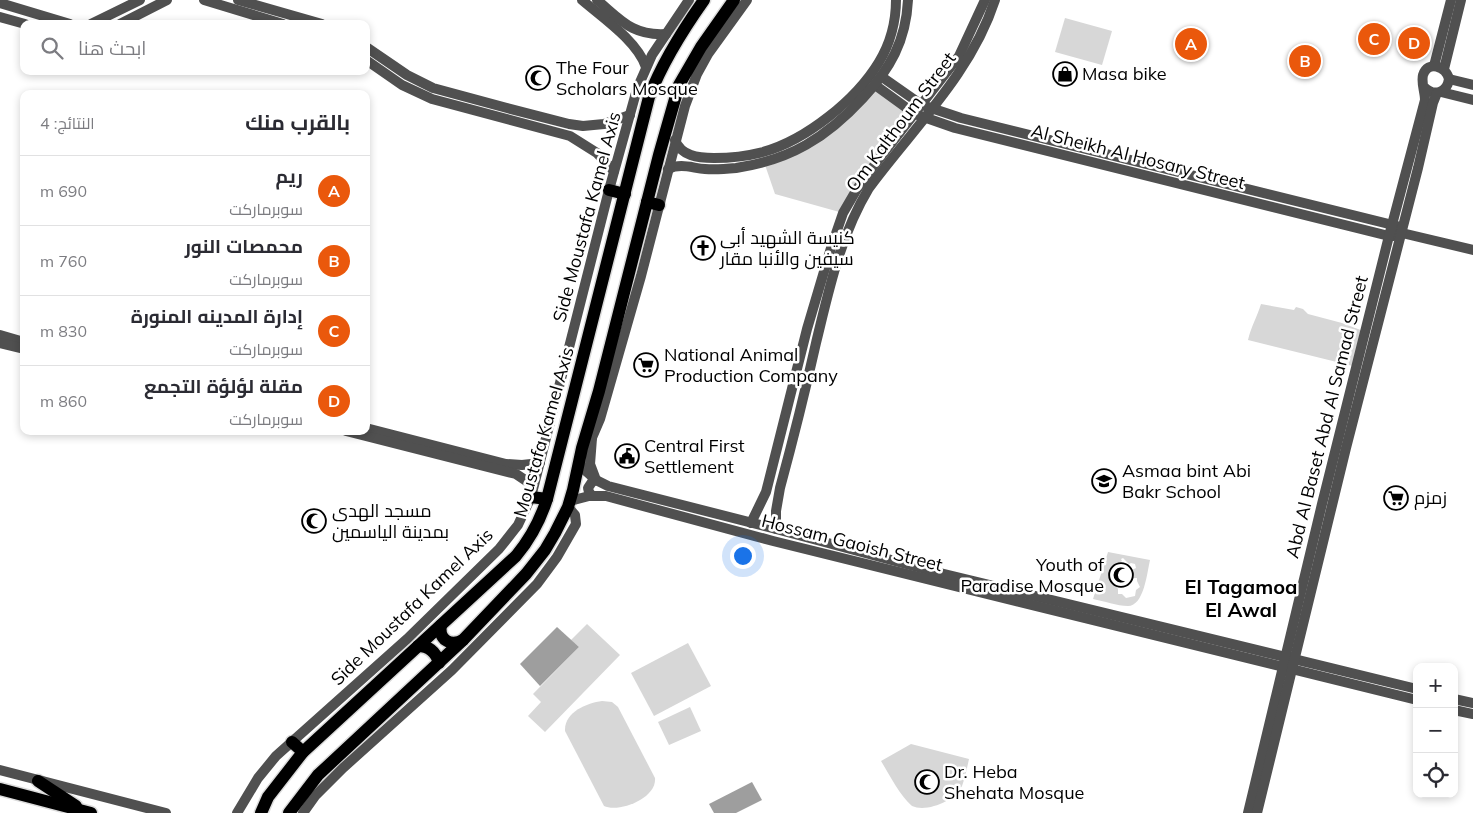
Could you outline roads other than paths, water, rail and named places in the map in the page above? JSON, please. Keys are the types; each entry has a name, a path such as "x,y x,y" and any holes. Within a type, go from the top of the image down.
{"main road":[{"name":"Moustafa Kamel Axis","path":"261,813 268,797 303,752 516,556 538,524 547,499 649,97 659,71 686,25 704,0"},
{"path":"289,813 318,775 370,735 463,640 536,562 555,533 569,504 582,448 653,204 679,85 701,47 734,0"},
{"path":"609,190 625,194"},
{"path":"531,496 547,499"},
{"path":"441,625 440,632 445,640 454,644 463,640"},
{"path":"418,646 432,650 439,663"},
{"path":"292,742 303,752"},
{"path":"38,781 87,812"},
{"path":"0,790 87,812"}],"street":[{"path":"98,20 140,0"},
{"path":"128,20 167,0"},
{"path":"204,0 270,20"},
{"path":"238,0 308,20"},
{"path":"582,0 634,47 643,58 646,67"},
{"path":"597,0 635,30 648,34 666,34"},
{"name":"Side Moustafa Kamel Axis","path":"238,813 258,778 276,756 407,639 499,549 518,525 531,496 609,190 637,89 646,67 690,0"},
{"path":"592,496 588,488 596,480 590,464 592,438 600,419 626,329 653,204 668,168 696,74 747,0"},
{"path":"675,140 680,150 688,155 708,158 734,158 758,153 794,140 812,129 840,107 869,76 879,62 894,22 896,0"},
{"path":"668,168 679,166 707,169 734,168 760,164 799,150 833,128 882,77 898,50 908,0"},
{"name":"Om Kalthoum Street","path":"927,107 959,56 985,0"},
{"name":"Om Kalthoum Street","path":"776,529 776,512 780,488 833,274 848,229 869,188 920,116 967,62 988,22 996,0"},
{"path":"1451,0 1439,67 1449,79 1473,85"},
{"path":"1439,67 1460,0"},
{"path":"0,3 57,20"},
{"path":"0,17 20,23"},
{"path":"370,50 407,74 433,88 562,128 588,146 614,171"},
{"path":"370,63 402,84 432,99 562,128 597,126 611,123 630,115"},
{"path":"1439,67 1428,68 1423,74 1422,81 1424,87 1430,92 1439,92 1473,100"},
{"name":"Al Sheikh Al Hosary Street","path":"882,77 927,107 1110,156 1396,225 1402,233"},
{"path":"1439,92 1447,86 1449,79"},
{"name":"Al Sheikh Al Hosary Street","path":"875,85 920,116 1050,152 1389,236 1402,233 1473,250"},
{"name":"Abd Al Baset Abd Al Samad Street","path":"1257,813 1289,657 1389,236 1425,100 1424,87"},
{"name":"Abd Al Baset Abd Al Samad Street","path":"1289,657 1402,233 1433,103 1439,92"},
{"name":"Om Kalthoum Street","path":"751,523 766,492 807,329 843,213 856,189 920,116"},
{"path":"687,166 685,161 688,155"},
{"path":"0,336 20,341"},
{"path":"0,343 20,342"},
{"path":"370,429 506,464 540,463"},
{"path":"362,435 516,474 530,484 531,496"},
{"path":"582,448 592,438"},
{"name":"Hossam Gaoish Street","path":"578,464 596,480 608,486 671,507 1287,669 1413,699"},
{"name":"Hossam Gaoish Street","path":"569,504 592,496 606,496 751,523 776,529 860,557 949,576 1413,688"},
{"path":"303,813 370,735 452,670 537,584 557,557 576,524 575,516 569,504"},
{"name":"Abd Al Baset Abd Al Samad Street","path":"1248,813 1287,669"},
{"path":"1458,700 1473,703"},
{"path":"1458,711 1473,714"},
{"path":"0,770 166,813"}],"place":[{"name":"إدارة المدينه المنورة","path":"1374,39"},
{"name":"مقلة لؤلؤة التجمع","path":"1414,43"},
{"name":"ريم","path":"1191,44"},
{"name":"محمصات النور","path":"1305,61"},
{"name":"Masa bike","path":"1065,74"},
{"name":"The Four Scholars Mosque","path":"538,78"},
{"name":"كنيسة الشهيد أبي سيفين والأنبا مقار","path":"703,248"},
{"name":"National Animal Production Company","path":"646,365"},
{"name":"Central First Settlement","path":"627,456"},
{"name":"Asmaa bint Abi Bakr School","path":"1104,481"},
{"name":"زمزم","path":"1396,498"},
{"name":"مسجد الهدى بمدينة الياسمين","path":"314,521"},
{"name":"Youth of Paradise Mosque","path":"1121,575"},
{"name":"Dr. Heba Shehata Mosque","path":"927,782"}],"district":[{"name":"El Tagamoa El Awal","path":"1241,598"}]}
